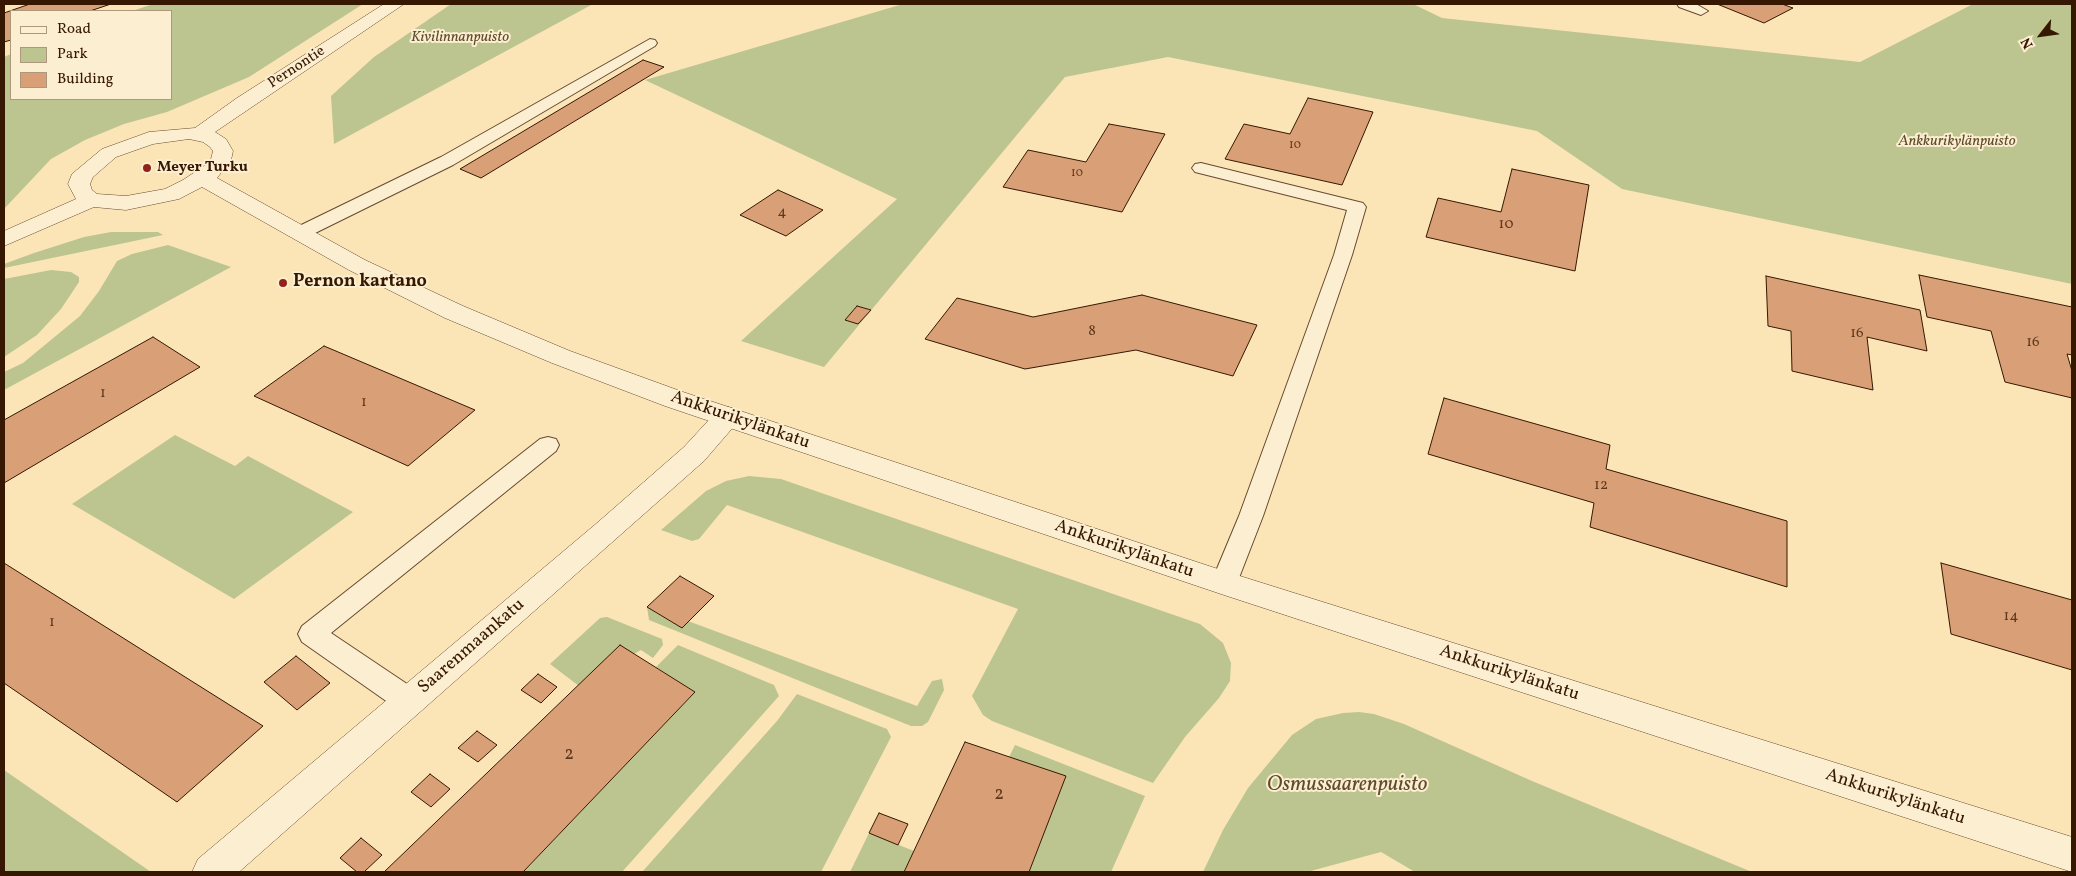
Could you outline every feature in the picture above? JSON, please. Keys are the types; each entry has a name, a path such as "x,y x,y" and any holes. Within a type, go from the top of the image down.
{"street":[{"name":"Pernontie","path":"200,134 244,102 395,4"},
{"path":"4,239 91,200 126,203 171,194 202,178 221,160 223,151 219,143 200,134 170,134 149,138 109,153 83,174 79,184 82,193 91,200"},
{"name":"Ankkurikylänkatu","path":"202,178 300,233 454,312 561,357 728,417 1224,583 2072,855"},
{"name":"Saarenmaankatu","path":"210,872 694,454 728,417"}],"lane":[{"path":"1684,4 1701,11"},
{"path":"300,233 447,161 650,43"},
{"path":"1201,168 1357,208 1343,256 1254,506 1224,583"},
{"path":"409,701 310,634 548,445"}],"green space":[{"path":"153,4 363,4 249,77 167,112 124,124 85,140 51,159 4,209 4,57 10,54 10,100 172,100 172,10 135,10"},
{"name":"Kivilinnanpuisto","path":"451,4 593,4 334,144 331,96 374,57"},
{"name":"Ankkurikylänpuisto","path":"903,4 1413,4 1442,18 1860,62 1973,4 2072,4 2072,284 1622,189 1537,131 1168,57 1065,77 824,367 741,341 897,199 645,80"},
{"path":"111,232 158,232 163,235 4,268 4,264 34,253 84,237"},
{"path":"168,245 231,267 4,390 4,372 23,363 80,316 99,291 117,261 132,254"},
{"path":"51,270 71,272 79,277 79,282 61,309 37,335 4,357 4,279"},
{"path":"175,435 235,466 248,456 353,512 234,599 72,504"},
{"path":"749,476 781,479 1200,624 1223,643 1231,663 1230,681 1219,698 1185,737 1153,783 992,721 983,715 972,696 1018,609 727,505 699,539 692,541 661,530 706,491 726,481"},
{"path":"647,607 682,628 688,621 917,706 932,681 942,679 944,690 928,722 922,726 911,726 649,620"},
{"path":"607,617 662,639 663,645 653,658 641,650 579,686 550,664 600,618"},
{"path":"678,645 774,685 779,696 622,872 523,872 695,692 656,667"},
{"path":"797,694 887,729 891,737 821,872 642,872 777,721"},
{"name":"Osmussaarenpuisto","path":"1359,712 1374,714 1404,724 1532,781 1752,872 1415,872 1381,852 1307,872 1203,872 1223,830 1248,788 1292,735 1316,719 1343,713"},
{"path":"1015,745 1145,796 1111,872 1029,872 1066,776 1009,757"},
{"path":"4,770 151,872 4,872"},
{"path":"869,833 914,851 904,872 850,872"}],"building":[{"path":"30,4 111,4 93,10 13,10"},
{"path":"1717,4 1782,4 1793,8 1764,23"},
{"path":"10,11 10,40 4,42 4,13"},
{"path":"643,60 664,67 481,178 460,169"},
{"path":"1308,98 1373,112 1342,185 1225,159 1244,124 1290,134"},
{"path":"1109,124 1165,134 1122,212 1003,187 1028,150 1086,162"},
{"path":"1512,169 1589,185 1575,271 1426,237 1438,198 1501,212"},
{"path":"778,190 823,210 786,236 740,215"},
{"path":"1919,275 2072,307 2072,355 2067,354 2072,371 2072,398 2005,382 1991,331 1927,317"},
{"path":"1766,276 1920,310 1927,351 1867,337 1873,390 1792,371 1791,331 1768,326"},
{"path":"1142,295 1257,325 1233,376 1136,350 1025,369 925,339 957,298 1033,317"},
{"path":"857,306 871,310 858,324 845,320"},
{"path":"153,337 200,367 4,483 4,420"},
{"path":"324,346 475,410 408,466 254,396"},
{"path":"1444,398 1610,445 1606,469 1787,521 1787,587 1590,527 1594,503 1428,454"},
{"path":"4,563 263,726 177,802 4,683"},
{"path":"1941,563 2072,600 2072,670 1951,634"},
{"path":"680,576 714,596 682,628 647,607"},
{"path":"620,645 695,692 523,872 384,872"},
{"path":"296,656 330,683 297,710 264,682"},
{"path":"538,674 557,687 541,703 521,690"},
{"path":"477,731 497,745 478,762 458,748"},
{"path":"965,742 1066,776 1029,872 904,872"},
{"path":"430,774 450,789 431,807 411,792"},
{"path":"879,813 908,824 898,845 869,833"},
{"path":"361,838 382,855 364,872 357,872 340,858"}],"place":[{"name":"Meyer Turku","path":"147,168"},
{"name":"Pernon kartano","path":"283,283"}]}
